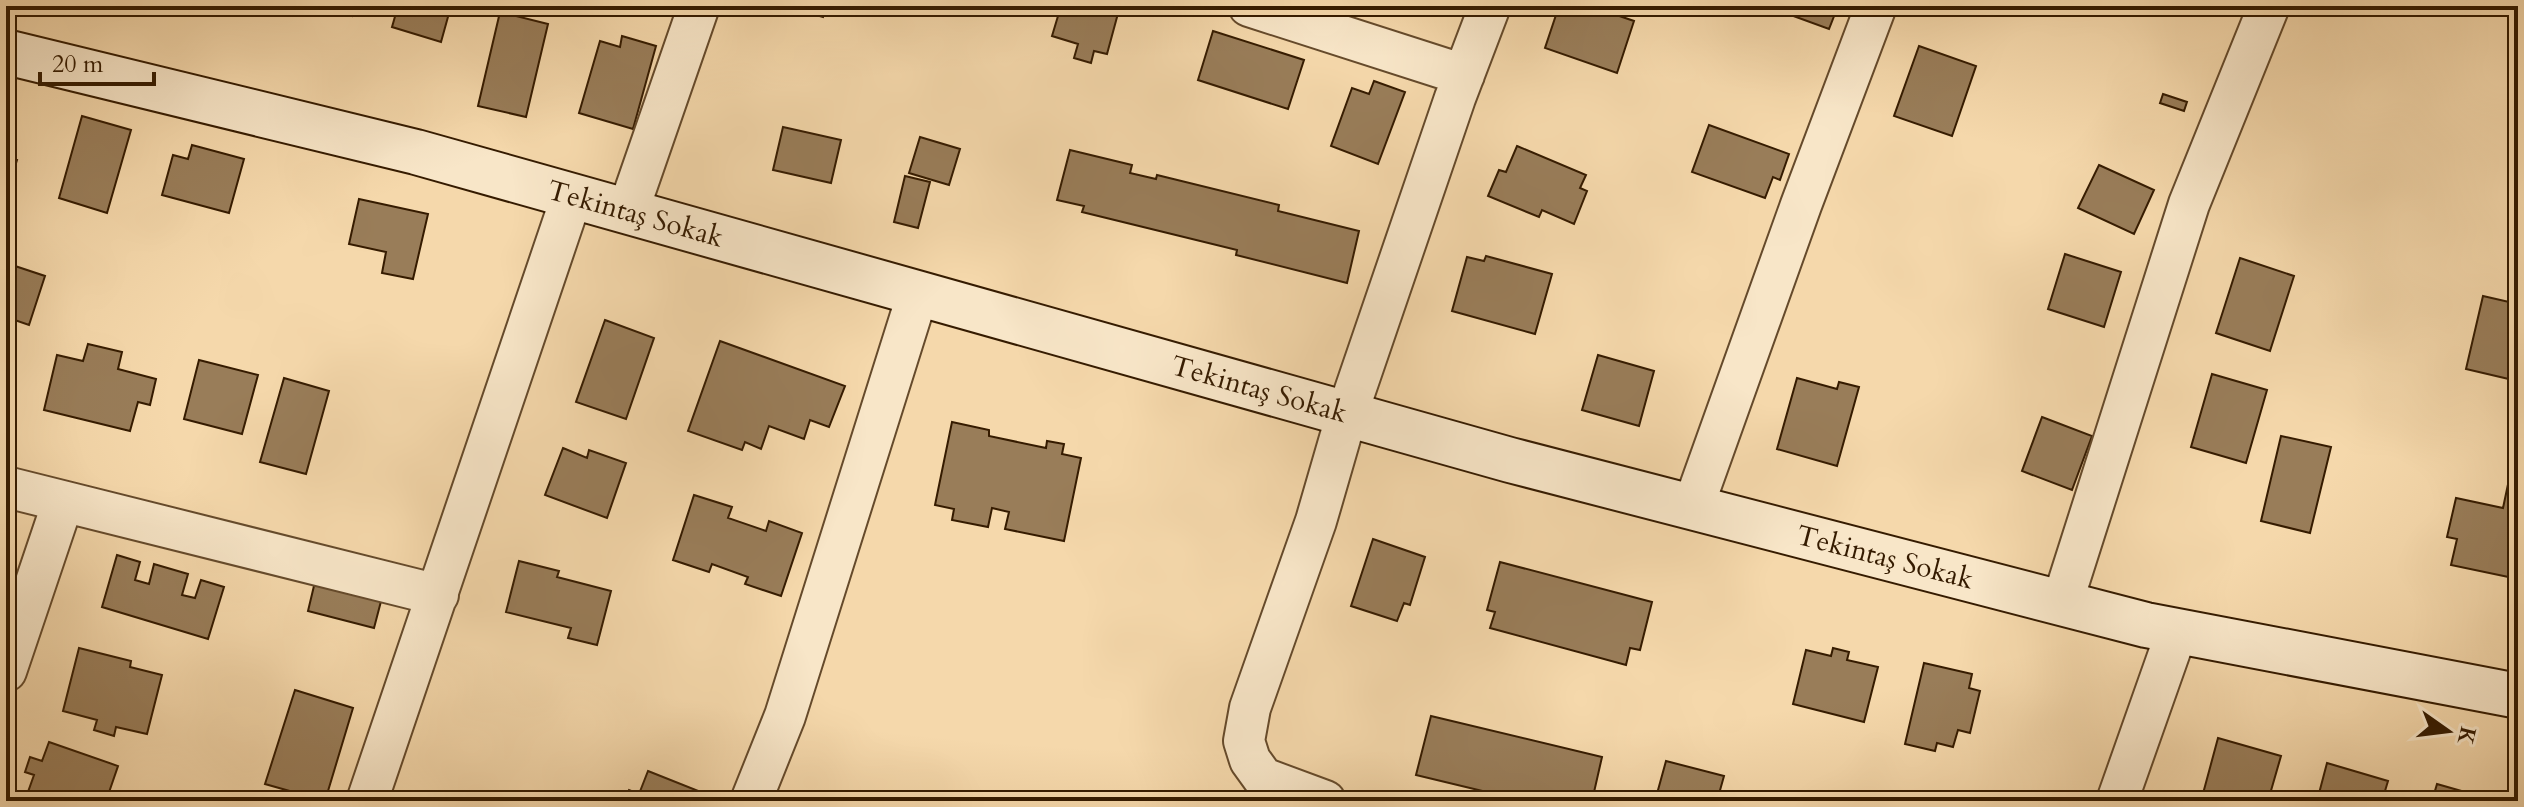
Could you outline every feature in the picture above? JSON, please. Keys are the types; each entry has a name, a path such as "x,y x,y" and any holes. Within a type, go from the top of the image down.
{"street":[{"path":"628,211 699,6"},
{"path":"1249,6 1464,75"},
{"path":"1325,801 1263,778 1250,760 1244,741 1250,708 1316,521 1347,414 1490,6"},
{"path":"1693,507 1876,6"},
{"path":"2062,603 2189,204 2269,6"},
{"name":"Tekintaş Sokak","path":"6,52 416,152 1347,414 2062,603 2177,631 2518,696"},
{"path":"367,801 572,196"},
{"path":"751,801 785,716 918,293"},
{"path":"6,487 438,595"},
{"path":"6,671 63,502"},
{"path":"2117,801 2177,631"}],"building":[{"path":"317,6 355,6 352,16"},
{"path":"398,6 451,6 441,42 392,27"},
{"path":"799,6 825,6 823,17 798,10"},
{"path":"1061,6 1120,6 1107,54 1094,51 1091,63 1074,58 1078,44 1052,36"},
{"path":"1559,6 1590,6 1634,21 1617,73 1545,48"},
{"path":"1766,6 1838,6 1829,29"},
{"path":"500,12 548,24 526,117 478,106"},
{"path":"1213,31 1304,60 1288,109 1198,80"},
{"path":"622,36 656,46 633,129 579,113 600,41 620,47"},
{"path":"1919,46 1976,66 1952,136 1894,116"},
{"path":"1374,81 1405,92 1378,164 1331,146 1352,88 1369,94"},
{"path":"2163,94 2187,102 2184,111 2160,103"},
{"path":"82,116 131,130 107,213 59,198"},
{"path":"1709,125 1789,154 1780,180 1773,177 1765,198 1692,172"},
{"path":"783,127 841,140 831,183 773,170"},
{"path":"920,137 960,149 949,185 909,173"},
{"path":"192,145 244,159 229,213 162,195 173,155 188,159"},
{"path":"1517,146 1586,175 1580,188 1587,191 1574,224 1542,210 1539,217 1488,196 1499,170 1506,172"},
{"path":"1070,150 1132,165 1130,173 1156,179 1157,175 1279,205 1278,211 1359,231 1347,283 1236,255 1237,250 1082,212 1084,206 1057,200"},
{"path":"6,157 17,160 6,196"},
{"path":"2099,165 2154,190 2134,234 2078,208"},
{"path":"905,176 930,182 918,228 894,222"},
{"path":"359,199 428,214 413,279 382,273 386,252 349,244"},
{"path":"2065,254 2121,272 2104,327 2048,309"},
{"path":"1486,256 1552,274 1535,334 1452,311 1467,257 1484,261"},
{"path":"2240,258 2294,276 2270,351 2216,333"},
{"path":"6,263 45,276 29,325 6,317"},
{"path":"2483,296 2518,304 2518,357 2513,380 2466,369"},
{"path":"605,320 654,338 626,419 576,402"},
{"path":"720,341 845,386 829,427 810,420 804,439 769,426 761,449 745,442 742,450 688,431"},
{"path":"88,344 122,352 118,369 156,379 150,405 138,402 130,431 44,410 57,355 83,361"},
{"path":"1598,355 1654,371 1639,426 1582,410"},
{"path":"199,360 258,375 242,434 184,419"},
{"path":"2212,374 2267,390 2246,463 2191,447"},
{"path":"284,378 329,391 306,474 260,462"},
{"path":"1797,378 1837,389 1839,382 1859,387 1837,466 1777,449"},
{"path":"2042,417 2092,436 2072,490 2022,471"},
{"path":"952,422 989,430 989,436 1046,448 1047,441 1064,444 1062,454 1081,458 1064,541 1005,529 1009,512 992,508 988,527 952,520 954,509 935,505"},
{"path":"2281,436 2331,447 2310,533 2261,521"},
{"path":"563,448 587,458 589,450 626,463 607,518 545,495"},
{"path":"2514,456 2518,457 2518,579 2451,565 2457,539 2447,537 2456,498 2503,508"},
{"path":"694,495 732,507 728,518 766,531 769,521 802,533 781,596 745,584 748,577 712,564 709,572 673,560"},
{"path":"1373,539 1425,557 1410,605 1404,603 1397,621 1351,606"},
{"path":"117,555 140,562 135,580 149,584 154,564 188,574 182,595 195,598 201,580 224,587 208,639 102,607"},
{"path":"519,561 559,571 557,577 611,591 597,645 568,638 571,628 506,612"},
{"path":"1500,562 1652,602 1640,650 1630,648 1626,665 1490,628 1495,612 1487,610"},
{"path":"318,569 385,586 374,628 308,611"},
{"path":"79,648 131,661 130,667 162,675 147,734 116,727 114,736 94,730 97,720 63,711"},
{"path":"1833,648 1849,652 1847,660 1878,667 1864,722 1793,704 1806,650 1831,656"},
{"path":"1924,663 1972,674 1969,688 1980,691 1970,733 1958,730 1953,747 1937,743 1935,751 1905,744"},
{"path":"295,690 353,708 325,801 265,784"},
{"path":"1431,716 1602,757 1592,801 1524,801 1416,775"},
{"path":"2218,738 2281,756 2268,801 2201,801"},
{"path":"49,742 118,766 106,801 53,801 28,792 34,775 25,772 30,757 42,761"},
{"path":"1666,761 1724,776 1717,801 1655,801"},
{"path":"2327,763 2388,781 2382,801 2317,801"},
{"path":"648,771 711,796 709,801 624,801 629,790 639,794"},
{"path":"2437,784 2465,792 2463,801 2432,801"},
{"path":"1766,793 1792,801 1764,801"}]}
